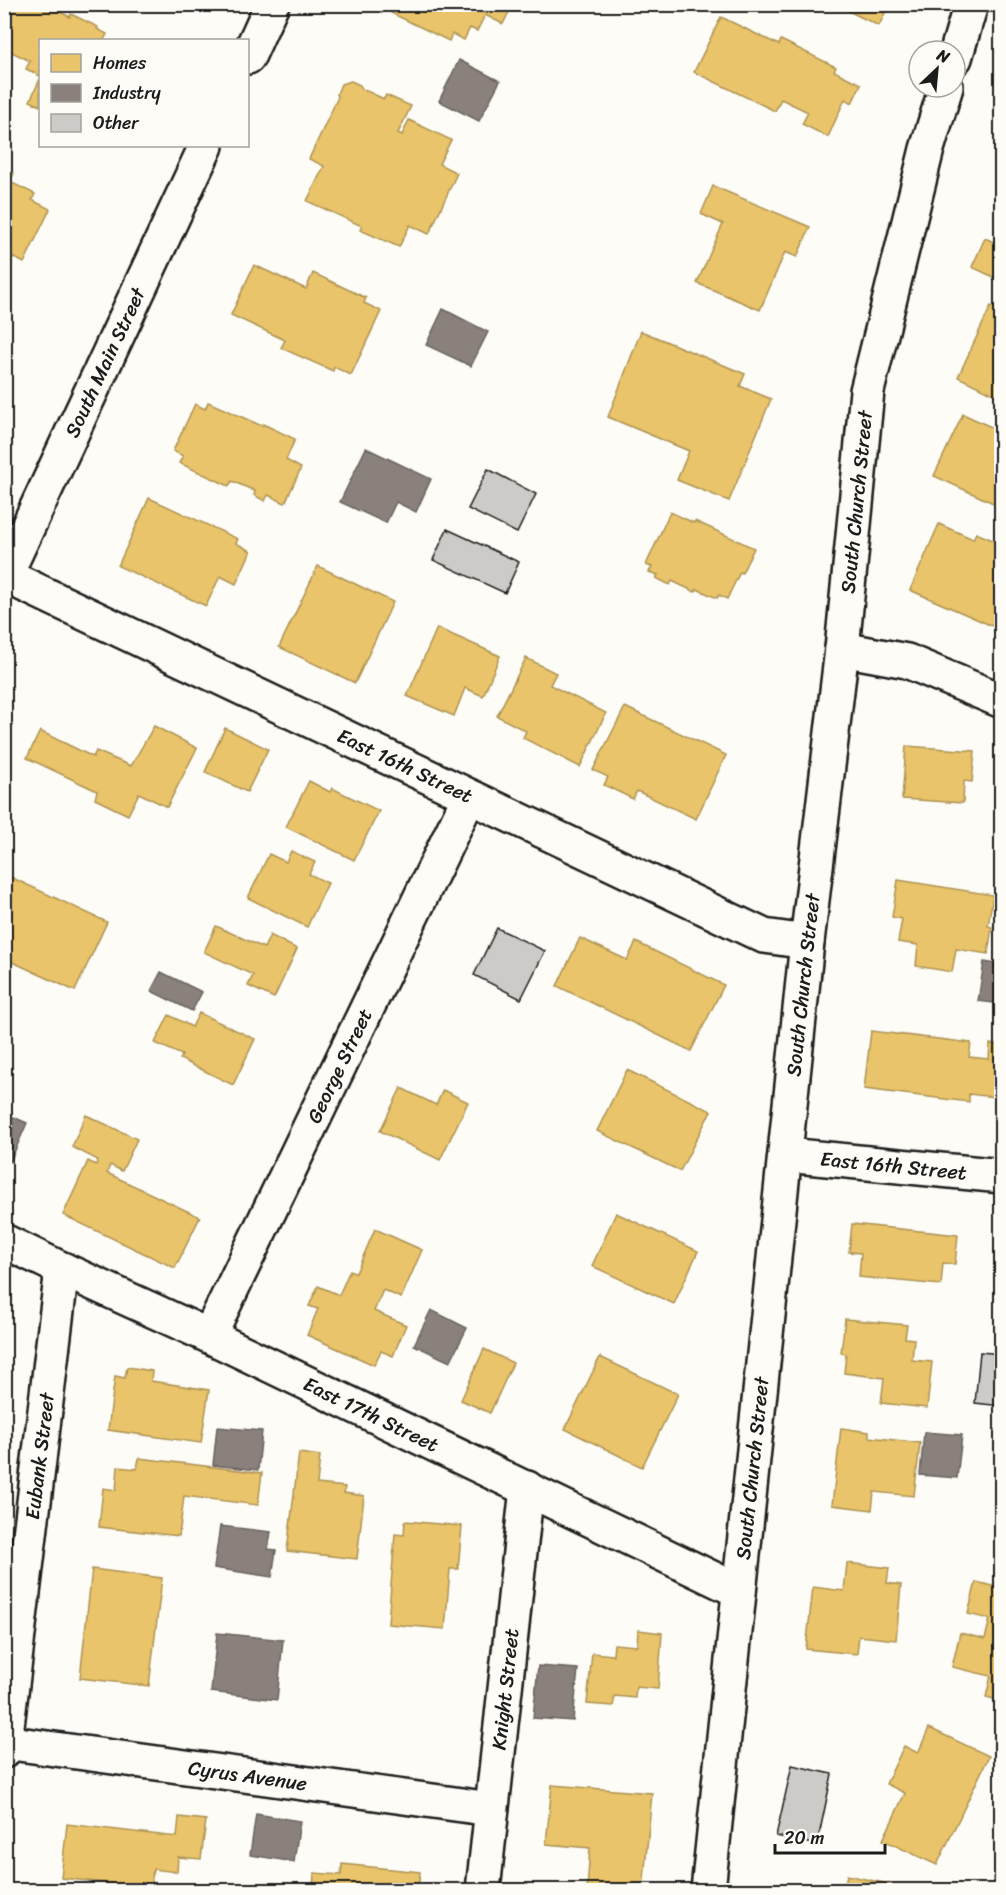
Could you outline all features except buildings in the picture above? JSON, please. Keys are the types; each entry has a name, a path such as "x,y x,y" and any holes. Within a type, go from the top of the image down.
{"street":[{"path":"249,55 272,4"},
{"path":"961,39 971,4"},
{"name":"South Church Street","path":"708,1890 807,942 842,649 867,391 927,149 942,99"},
{"name":"South Main Street","path":"5,576 206,147"},
{"name":"East 16th Street","path":"5,576 764,936 807,942"},
{"path":"842,649 907,662 1002,700"},
{"name":"George Street","path":"209,1336 469,797"},
{"name":"East 16th Street","path":"786,1155 1002,1176"},
{"name":"East 17th Street","path":"4,1241 209,1336 739,1591"},
{"name":"Eubank Street","path":"5,1745 62,1269"},
{"name":"Knight Street","path":"483,1890 526,1488"},
{"name":"Cyrus Avenue","path":"5,1745 491,1809"}]}
